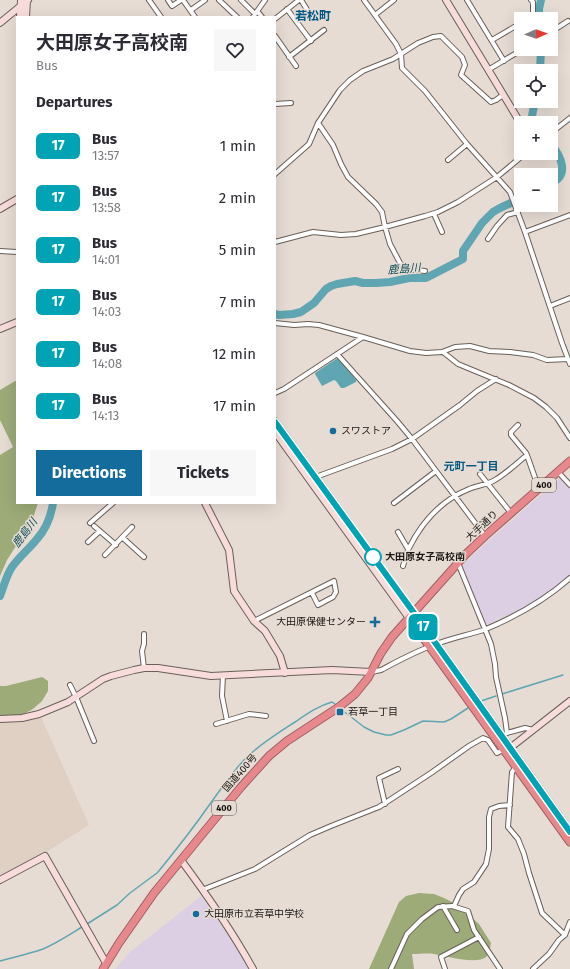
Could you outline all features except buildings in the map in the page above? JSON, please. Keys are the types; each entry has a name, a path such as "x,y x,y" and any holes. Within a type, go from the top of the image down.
{"highway":[{"name":"大手通り","path":"412,616 458,563 485,536 570,461"},
{"path":"412,616 507,749 570,832"},
{"name":"国道400号","path":"106,967 154,893 241,787 269,756 287,741 349,700 360,689 368,678 381,653 412,616"},
{"path":"507,749 516,767 570,842"}],"street":[{"path":"149,0 160,16"},
{"path":"168,0 172,6 182,0 194,16"},
{"path":"191,10 204,0"},
{"path":"219,0 236,16"},
{"path":"241,0 255,14 265,0"},
{"path":"276,18 300,0 311,16"},
{"path":"364,0 396,44 401,54 402,68 425,91 467,144 510,192 514,202"},
{"path":"375,15 394,0"},
{"path":"446,0 516,116"},
{"path":"468,0 504,61"},
{"path":"531,0 533,2 533,12"},
{"path":"20,16 25,2"},
{"path":"25,2 26,16"},
{"path":"0,24 25,2"},
{"path":"287,9 311,41"},
{"path":"558,27 568,21"},
{"path":"492,40 514,27"},
{"path":"289,57 324,30"},
{"path":"276,173 309,144 318,123 340,90 350,80 363,72 393,59 418,43 433,37 441,36 462,57 465,65 461,75 491,102 503,95"},
{"path":"276,38 296,66"},
{"path":"488,70 514,55"},
{"path":"276,104 291,103"},
{"path":"558,127 570,118"},
{"path":"318,123 333,145 348,177 376,204 382,212 390,244 400,263 406,269 425,271"},
{"path":"448,160 467,144"},
{"path":"276,242 313,232 341,235 356,234 434,214 458,202 496,177 517,160"},
{"path":"0,209 16,200"},
{"path":"276,323 320,325 410,351 426,353 442,352 455,347 470,346 489,351 533,355 546,360 569,361 518,212 507,215 488,239"},
{"path":"434,214 442,232"},
{"path":"525,232 570,215"},
{"path":"0,251 16,252"},
{"path":"550,306 570,298"},
{"path":"0,329 16,322"},
{"path":"276,393 284,389 363,337"},
{"path":"442,352 458,364 496,379 534,398 557,418 570,438"},
{"path":"337,354 412,439 485,536"},
{"path":"312,478 392,449 412,439 477,391 496,379"},
{"path":"276,424 312,478 412,616"},
{"path":"518,425 511,432 511,435 527,455 539,489"},
{"path":"276,433 312,478"},
{"path":"403,566 408,549 428,517 440,506 454,496 470,489 488,484 497,479 527,455"},
{"path":"394,503 436,471"},
{"path":"558,472 570,486"},
{"path":"480,474 511,513"},
{"path":"111,504 92,525 100,530 116,545"},
{"path":"206,504 229,550 234,591 254,621 264,631 280,656 285,673"},
{"path":"105,555 132,527"},
{"path":"88,542 100,530"},
{"path":"398,532 408,549"},
{"path":"123,538 144,557"},
{"path":"458,563 491,644 507,733 525,728 533,730"},
{"path":"0,719 35,716 68,702 111,676 144,668 158,668 211,676 332,670 371,672 381,670 432,645 485,629 510,618 534,606 557,590 570,578"},
{"path":"254,621 334,581 336,592 333,598 318,605 312,593"},
{"path":"144,634 142,651 144,668"},
{"path":"223,676 222,696 226,721"},
{"path":"70,685 94,741"},
{"path":"202,890 255,869 310,835 379,807 483,738 488,740 497,753 507,749 570,701"},
{"path":"216,724 249,714 266,716"},
{"path":"516,767 512,772 508,827 518,839 524,854 542,913 565,935"},
{"path":"384,804 379,778 398,769"},
{"path":"454,906 463,889 474,882 486,864 489,849 489,816 491,810 498,806 510,805"},
{"path":"1,879 45,856 106,967"},
{"path":"181,860 240,945 253,969"},
{"path":"443,906 458,930"},
{"path":"391,969 407,934 422,919 438,907 443,906 454,906 468,911 474,930 500,969"},
{"path":"533,969 549,954 559,940 565,935 570,922"},
{"path":"445,969 441,957 479,937"}],"shaded area":[{"path":"561,477 570,488 570,576 534,603 486,625 462,565"},
{"path":"41,717 89,825 53,848 2,877 0,874 0,722 17,722"},
{"name":"大田原市立若草中学校","path":"201,896 227,933 249,969 115,969 130,952"}],"green space":[{"path":"16,381 16,504 38,504 32,521 7,560 0,576 0,455 13,447 0,420 0,390"},
{"path":"42,677 48,681 48,691 42,701 33,709 20,716 0,718 0,686 6,686"},
{"path":"419,893 434,894 458,905 479,924 491,943 487,956 482,959 469,960 431,954 412,954 414,969 369,969 399,902 406,896"}],"water":[{"path":"336,359 340,360 356,382 341,388 334,380 322,386 315,373"}],"waterway":[{"name":"鹿島川","path":"539,12 541,0"},
{"name":"鹿島川","path":"540,64 541,56"},
{"name":"鹿島川","path":"532,116 534,108"},
{"name":"鹿島川","path":"558,154 562,165 562,170 558,178"},
{"name":"鹿島川","path":"276,314 293,314 301,312 314,303 326,289 337,284 355,281 363,283 376,283 409,278 426,278 463,259 463,251 482,223 493,212 511,203"},
{"name":"鹿島川","path":"0,596 12,567 37,539 45,527 53,504"},
{"path":"502,694 563,675"},
{"path":"481,701 496,696"},
{"path":"87,924 117,905 158,872 231,775 251,753 269,739 313,710 332,702 335,704"},
{"path":"342,710 364,727 374,732 391,735 423,721 444,722 468,708"},
{"path":"0,961 43,949 58,942 82,927"}],"bus line":[{"name":"17","path":"276,423 414,613 570,832"}],"place":[{"name":"スワストア","path":"333,431"},
{"name":"大田原女子高校南","path":"373,557"},
{"name":"大田原保健センター","path":"375,622"},
{"name":"若草一丁目","path":"340,712"},
{"name":"大田原市立若草中学校","path":"196,914"}],"district":[{"name":"若松町","path":"313,16"},
{"name":"元町一丁目","path":"471,466"}]}
